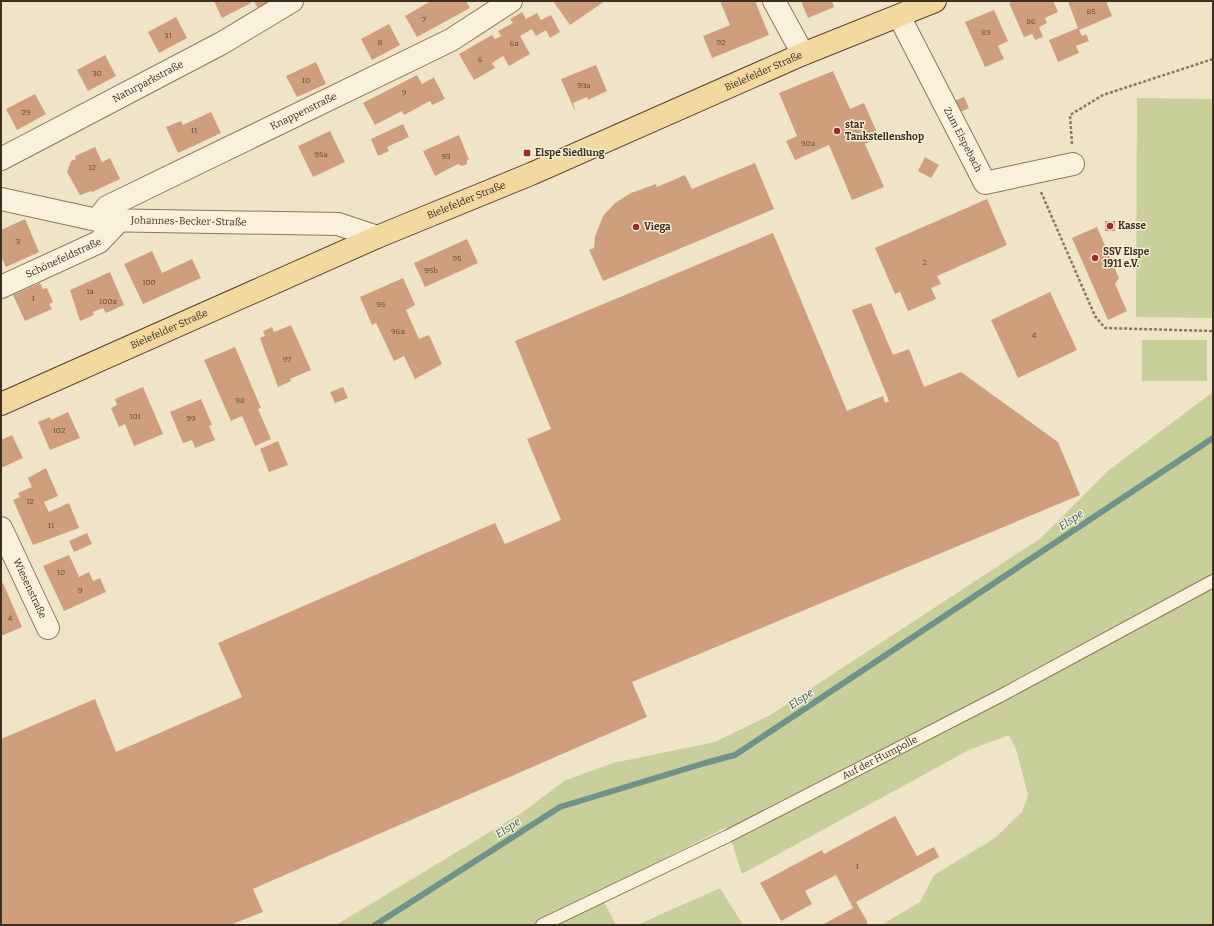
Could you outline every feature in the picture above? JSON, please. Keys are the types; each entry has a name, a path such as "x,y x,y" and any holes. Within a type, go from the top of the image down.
{"main road":[{"name":"Bielefelder Straße","path":"1,404 377,237 538,171 803,54 935,1"}],"street":[{"name":"Naturparkstraße","path":"1,159 222,43 292,1"},
{"name":"Knappenstraße","path":"97,220 107,207 451,40 511,1"},
{"path":"774,1 803,54"},
{"name":"Zum Elspebach","path":"899,16 985,183 1033,174 1073,164"},
{"name":"Johannes-Becker-Straße","path":"1,200 97,220 338,224 377,237"},
{"name":"Schönefeldstraße","path":"1,286 99,242 120,220"},
{"name":"Wiesenstraße","path":"1,528 48,628"}],"lane":[{"name":"Auf der Humpolle","path":"542,925 728,836 1002,695 1213,581"}],"path":[{"path":"1073,164 1070,115 1103,95 1213,59"},
{"path":"1033,174 1095,316 1105,328 1213,331"}],"green space":[{"path":"1137,98 1213,99 1213,318 1136,317"},
{"path":"1142,340 1207,340 1207,381 1142,381"},
{"path":"1213,392 1213,925 881,925 920,902 934,875 995,838 1022,812 1028,795 1016,749 1009,735 969,750 742,874 727,827 533,925 336,925 523,812 564,781 613,763 715,742 772,714 1041,538 1109,470"},
{"path":"720,888 743,925 637,925"},
{"path":"604,902 616,925 555,925"}],"building":[{"path":"214,1 250,1 251,3 222,18"},
{"path":"254,1 278,1 260,13"},
{"path":"431,1 466,1 470,8 417,37 405,16"},
{"path":"553,1 605,1 570,25"},
{"path":"720,1 755,1 769,35 712,58 703,36 730,25"},
{"path":"801,1 832,1 834,7 808,18"},
{"path":"1015,1 1053,1 1058,12 1045,18 1047,23 1039,27 1043,37 1035,40 1032,34 1024,37 1009,3"},
{"path":"1068,1 1106,1 1112,16 1079,30 1082,36 1086,34 1089,41 1076,46 1079,53 1058,62 1049,40 1078,28"},
{"path":"994,10 1008,41 998,46 1004,59 985,67 965,22"},
{"path":"522,12 526,19 537,13 541,20 551,15 560,32 550,38 546,30 536,36 532,29 520,36 530,54 509,66 503,56 492,63 495,68 474,80 459,54 492,35 495,39 501,36 498,31 513,23 510,19"},
{"path":"176,17 187,38 159,53 148,32"},
{"path":"389,24 400,45 372,60 361,39"},
{"path":"105,55 116,76 88,91 77,70"},
{"path":"316,62 326,84 297,97 286,76"},
{"path":"596,65 607,91 588,100 587,97 573,103 574,109 561,79"},
{"path":"833,71 850,109 864,103 879,137 865,144 884,187 852,200 829,145 795,160 786,141 797,136 779,93"},
{"path":"417,75 422,84 433,78 433,76 445,99 432,105 430,101 404,115 402,111 375,125 363,103"},
{"path":"35,94 46,114 17,130 6,109"},
{"path":"964,97 969,108 959,113 954,101"},
{"path":"211,112 221,133 178,153 166,127 181,121 183,125"},
{"path":"403,124 409,137 387,147 389,151 378,156 371,139"},
{"path":"330,131 345,162 313,177 298,146"},
{"path":"459,135 469,160 467,160 467,164 462,166 458,164 435,176 423,151"},
{"path":"95,147 102,162 110,158 120,179 92,192 91,191 80,195 67,172 71,161 76,159 75,156"},
{"path":"925,157 939,165 931,178 918,171"},
{"path":"755,163 774,209 603,281 589,250 594,248 595,237 603,216 615,203 631,193 656,184 657,187 685,175 692,189"},
{"path":"987,199 1007,245 937,276 941,284 931,288 936,299 908,311 900,292 895,294 875,248"},
{"path":"25,219 39,252 6,267 1,256 1,230"},
{"name":"Kasse","path":"1105,221 1115,221 1115,231 1105,231"},
{"name":"SSV Elspe 1911 e.V.","path":"1097,227 1119,278 1115,284 1127,311 1108,320 1072,238"},
{"path":"773,233 847,411 883,396 885,403 889,401 852,310 871,303 893,355 909,349 924,387 961,372 1058,442 1080,495 632,682 647,717 253,889 263,912 230,925 1,925 1,739 95,699 116,752 242,697 218,643 495,523 505,544 561,520 527,439 551,429 515,341"},
{"path":"467,239 478,263 425,287 414,263"},
{"path":"152,251 162,273 192,259 201,278 143,304 124,264"},
{"path":"110,272 124,305 106,313 103,308 93,312 94,315 80,321 70,290"},
{"path":"403,278 415,305 406,310 419,339 429,335 442,364 415,379 404,356 394,361 376,323 372,325 360,297"},
{"path":"40,283 43,289 47,288 53,302 49,304 52,309 25,321 13,295"},
{"path":"1050,292 1077,350 1018,378 991,320"},
{"path":"291,325 311,370 290,379 291,381 278,387 260,338 265,336 263,331 272,327 274,332"},
{"path":"235,347 261,408 258,409 271,439 255,446 242,416 231,421 204,360"},
{"path":"143,387 163,434 134,446 125,424 119,427 111,408 117,405 115,399"},
{"path":"343,387 348,398 335,403 330,392"},
{"path":"201,399 212,425 209,426 215,440 195,448 192,440 183,443 170,412"},
{"path":"68,412 80,438 50,450 38,422 50,417 51,420"},
{"path":"12,435 23,458 1,468 1,440"},
{"path":"278,441 288,465 269,472 260,449"},
{"path":"46,468 58,496 44,502 49,512 69,503 79,528 33,545 13,500 20,497 18,493 32,487 28,478"},
{"path":"87,533 92,544 74,552 69,541"},
{"path":"69,555 79,577 89,572 93,581 100,578 106,592 64,611 43,566"},
{"path":"3,583 22,627 1,636 1,584"},
{"path":"895,816 917,856 934,847 939,857 856,902 868,923 864,925 822,925 853,908 836,875 805,891 812,904 781,921 760,883 822,850 824,854"}],"waterway":[{"name":"Elspe","path":"375,925 560,807 735,755 1213,438"}],"place":[{"name":"star Tankstellenshop","path":"837,131"},
{"name":"Elspe Siedlung","path":"527,153"},
{"name":"Kasse","path":"1110,226"},
{"name":"Viega","path":"636,227"},
{"name":"SSV Elspe 1911 e.V.","path":"1095,258"}]}
